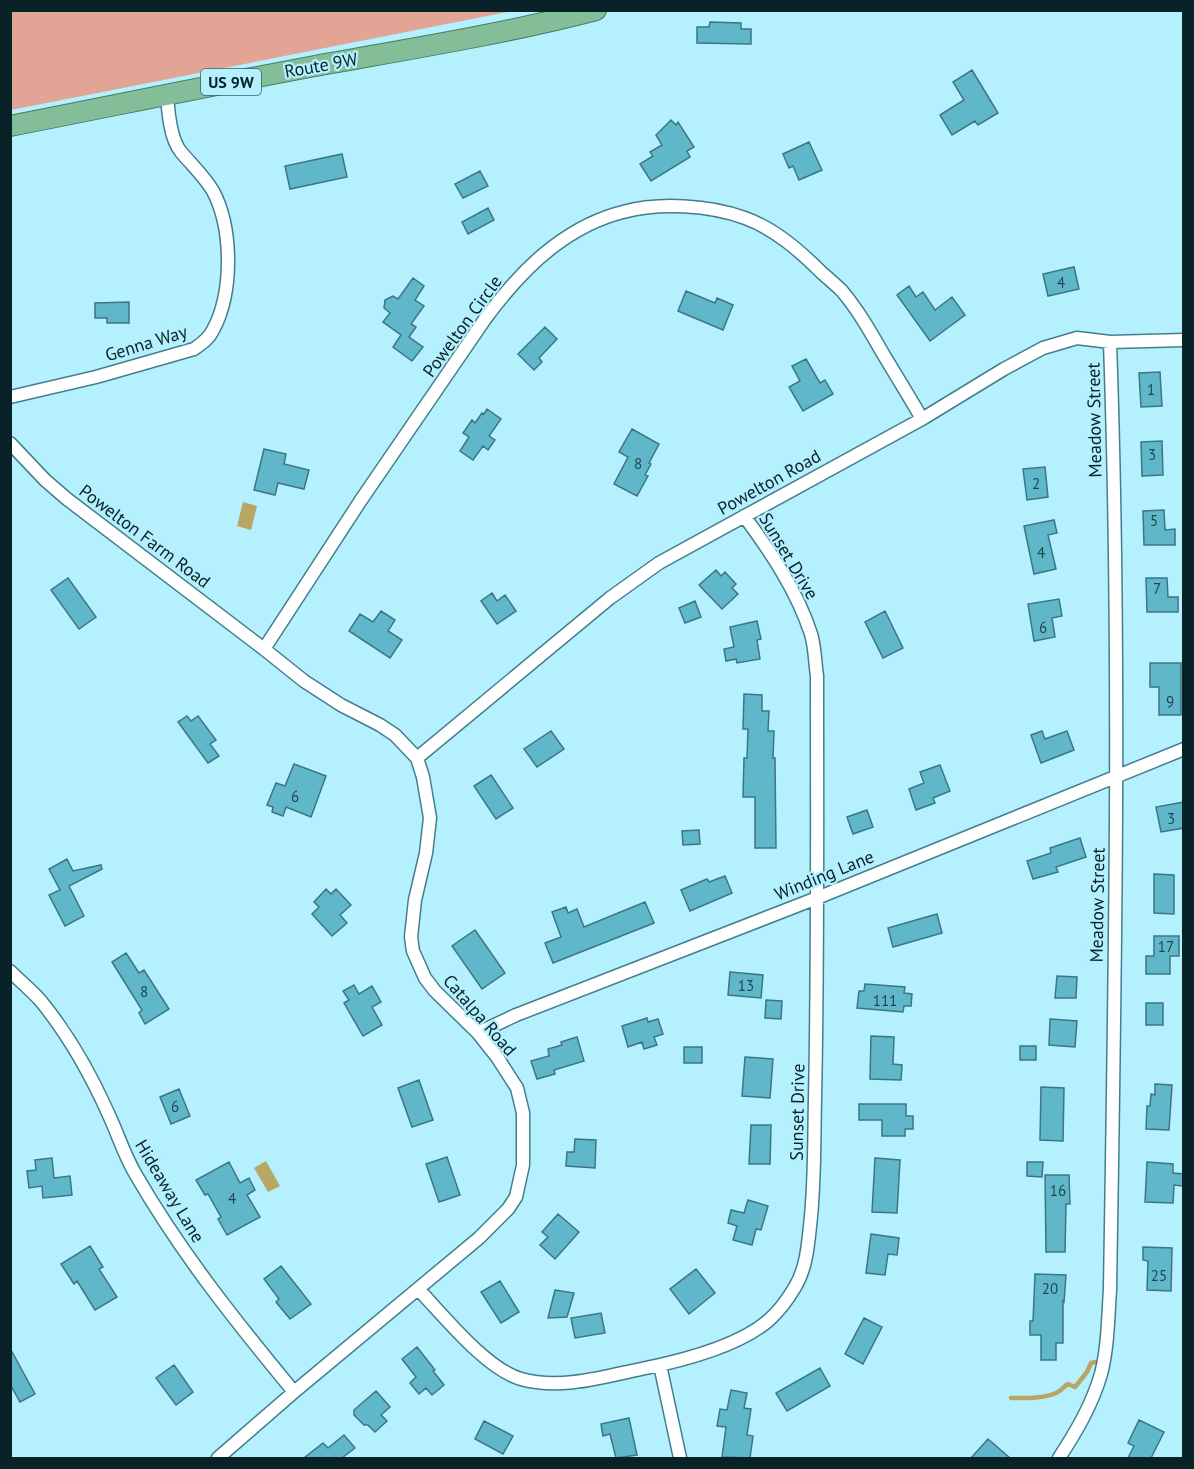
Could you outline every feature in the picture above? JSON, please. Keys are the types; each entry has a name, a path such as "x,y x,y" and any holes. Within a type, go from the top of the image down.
{"highway":[{"name":"Route 9W","path":"10,126 452,41 596,10"}],"street":[{"name":"Genna Way","path":"10,397 96,377 194,349 207,339 213,330 224,302 229,273 226,233 221,211 213,192 200,172 179,150 174,139 167,94"},
{"name":"Powelton Circle","path":"264,649 361,500 502,297 536,260 555,245 598,221 624,212 677,206 701,208 746,218 786,241 834,283 852,304 922,418"},
{"name":"Powelton Road","path":"417,758 610,598 659,563 922,418 1004,369 1043,348 1077,338 1110,342 1184,340"},
{"name":"Meadow Street","path":"1059,1458 1082,1421 1101,1373 1108,1332 1110,1290 1117,776 1113,411 1110,342"},
{"name":"Powelton Farm Road","path":"10,443 45,480 68,499 264,649"},
{"name":"Sunset Drive","path":"419,1290 480,1354 498,1367 520,1379 566,1383 660,1365 705,1353 744,1336 768,1320 797,1285 808,1251 814,1196 817,676 812,636 794,592 766,546 744,516"},
{"name":"Catalpa Road","path":"218,1458 480,1238 508,1209 516,1197 523,1165 524,1113 516,1089 497,1057 478,1033 435,991 425,978 413,951 411,937 415,900 426,853 430,818 423,777 417,758 395,735 380,724 341,705 304,681 264,649"},
{"name":"Winding Lane","path":"478,1033 516,1015 817,898 1184,749"},
{"name":"Hideaway Lane","path":"10,971 38,998 73,1046 109,1113 127,1161 163,1220 243,1330 294,1392"},
{"path":"660,1365 680,1458"}],"shaded area":[{"path":"11,10 513,10 513,11 11,110"},
{"path":"243,502 257,506 251,530 237,526"},
{"path":"266,1161 280,1186 268,1192 254,1168"}],"building":[{"path":"710,22 741,23 741,29 751,29 751,44 697,43 697,27 709,27"},
{"path":"972,70 998,113 978,125 975,121 952,135 940,115 964,100 953,82"},
{"path":"671,120 676,125 678,122 694,147 687,151 690,157 651,181 640,164 653,156 650,152 662,145 656,135"},
{"path":"809,142 822,170 799,180 793,166 789,168 783,154"},
{"path":"342,154 347,177 290,189 285,166"},
{"path":"480,171 488,186 463,198 455,184"},
{"path":"488,208 494,220 468,234 462,222"},
{"path":"1074,267 1079,289 1048,296 1043,274"},
{"path":"413,278 424,286 415,300 424,306 411,324 416,327 409,337 423,347 412,361 393,347 401,335 383,322 390,313 384,308 385,300 393,296 398,299"},
{"path":"909,286 916,297 923,292 935,310 952,297 965,315 930,341 897,295"},
{"path":"686,291 715,303 717,298 733,305 723,330 678,311"},
{"path":"129,302 129,323 107,323 107,318 95,318 95,303"},
{"path":"545,327 557,339 539,358 542,362 534,370 518,354"},
{"path":"806,359 820,383 825,380 833,394 803,411 789,387 800,381 792,366"},
{"path":"1160,372 1162,406 1141,407 1139,373"},
{"path":"487,409 501,419 489,436 495,440 488,450 483,446 473,460 460,451 469,437 463,433 472,420 475,423"},
{"path":"632,429 659,444 649,463 651,464 645,475 648,476 637,496 614,484 628,457 619,452"},
{"path":"1162,441 1163,475 1142,476 1141,442"},
{"path":"264,449 286,454 284,464 309,470 304,489 278,483 275,495 254,490"},
{"path":"1045,467 1048,497 1027,500 1023,469"},
{"path":"1164,510 1165,530 1175,529 1175,545 1144,545 1143,511"},
{"path":"1054,520 1057,533 1048,535 1056,569 1034,574 1024,526"},
{"path":"716,570 721,576 725,572 736,584 732,588 738,594 722,609 699,585"},
{"path":"68,578 96,617 79,629 51,590"},
{"path":"1146,578 1167,578 1168,597 1178,597 1178,612 1147,612"},
{"path":"492,593 497,601 505,595 516,611 497,624 481,601"},
{"path":"1059,599 1062,616 1052,618 1055,637 1034,641 1028,604"},
{"path":"695,601 701,617 685,623 679,608"},
{"path":"381,611 395,620 388,631 402,640 390,658 349,631 360,614 373,622"},
{"path":"885,611 903,648 883,658 865,622"},
{"path":"757,621 761,639 757,640 760,659 737,663 736,659 726,661 724,649 734,647 730,627"},
{"path":"1150,663 1181,663 1181,715 1159,715 1159,687 1150,687"},
{"path":"744,694 762,695 762,711 769,711 768,731 774,731 776,848 755,848 755,797 743,797 744,758 747,758 748,729 743,729"},
{"path":"187,716 191,721 198,716 216,740 210,744 219,756 208,763 178,722"},
{"path":"551,731 564,749 537,767 524,749"},
{"path":"1042,731 1045,739 1067,731 1074,750 1041,763 1031,735"},
{"path":"294,764 326,776 311,817 286,807 283,816 272,812 273,807 267,805 276,783 285,786"},
{"path":"940,765 950,791 933,798 935,803 916,810 909,789 924,783 920,772"},
{"path":"491,775 513,808 496,819 474,786"},
{"path":"1184,802 1184,828 1161,832 1156,807"},
{"path":"867,810 873,827 853,834 847,817"},
{"path":"699,830 700,844 683,845 682,831"},
{"path":"1080,838 1086,857 1056,867 1058,872 1033,879 1027,861 1051,853 1050,848"},
{"path":"67,859 73,871 101,865 102,869 69,886 84,916 65,926 49,895 60,890 49,869"},
{"path":"1154,874 1174,875 1174,914 1154,913"},
{"path":"725,876 732,893 690,911 681,890 707,879 709,882"},
{"path":"326,889 331,894 336,889 351,905 340,915 347,923 332,936 312,914 319,907 314,902"},
{"path":"645,902 654,923 553,963 545,943 561,937 552,912 566,907 568,913 577,909 584,927"},
{"path":"937,914 942,933 893,947 888,928"},
{"path":"475,930 505,973 482,989 452,946"},
{"path":"1154,936 1179,936 1179,956 1170,956 1170,974 1146,974 1146,956 1154,956"},
{"path":"126,953 139,973 144,970 169,1009 145,1024 139,1013 142,1010 112,962"},
{"path":"730,972 763,975 761,998 728,995"},
{"path":"1057,976 1077,977 1076,998 1055,998"},
{"path":"865,984 905,987 904,993 912,994 911,1006 904,1006 903,1012 857,1008 859,991 864,991"},
{"path":"354,985 359,994 372,986 381,1002 372,1007 382,1025 363,1036 344,1003 349,1000 343,991"},
{"path":"766,1000 782,1001 781,1019 765,1018"},
{"path":"1146,1003 1163,1003 1163,1025 1146,1025"},
{"path":"647,1018 648,1022 658,1019 663,1034 654,1037 657,1045 644,1049 642,1042 628,1047 622,1026"},
{"path":"1050,1019 1077,1021 1075,1047 1049,1045"},
{"path":"871,1036 894,1037 893,1064 902,1065 901,1080 870,1079"},
{"path":"577,1037 584,1061 554,1070 555,1074 537,1079 531,1061 549,1056 548,1049"},
{"path":"1020,1046 1036,1046 1036,1060 1020,1060"},
{"path":"684,1047 702,1047 702,1063 684,1063"},
{"path":"745,1057 773,1059 770,1098 742,1096"},
{"path":"419,1080 433,1120 412,1127 398,1088"},
{"path":"1155,1084 1172,1085 1169,1130 1146,1129 1147,1106 1150,1106 1151,1094 1155,1095"},
{"path":"1041,1087 1064,1088 1063,1141 1040,1140"},
{"path":"179,1089 190,1116 171,1124 160,1097"},
{"path":"859,1104 906,1104 906,1116 913,1116 913,1129 905,1129 905,1136 882,1136 882,1120 859,1120"},
{"path":"751,1125 771,1125 770,1164 749,1164"},
{"path":"575,1139 596,1140 595,1168 566,1166 567,1152 574,1152"},
{"path":"447,1157 460,1195 439,1202 426,1164"},
{"path":"52,1158 54,1178 70,1176 72,1195 43,1198 42,1186 29,1188 27,1171 36,1170 35,1160"},
{"path":"875,1158 900,1160 897,1213 872,1212"},
{"path":"229,1162 240,1183 249,1178 255,1190 247,1195 260,1217 227,1235 218,1219 221,1217 208,1194 205,1195 196,1180"},
{"path":"1027,1162 1043,1162 1042,1177 1027,1176"},
{"path":"1147,1162 1173,1164 1173,1173 1183,1174 1183,1186 1174,1185 1173,1203 1145,1202"},
{"path":"1045,1175 1069,1175 1070,1204 1066,1204 1065,1252 1046,1252"},
{"path":"748,1200 768,1206 761,1230 756,1229 752,1245 733,1240 737,1226 728,1223 731,1210 744,1213"},
{"path":"558,1214 579,1232 555,1259 540,1245 548,1237 542,1232"},
{"path":"871,1234 899,1238 897,1255 888,1254 885,1275 866,1273"},
{"path":"90,1246 103,1267 99,1269 117,1297 95,1310 77,1281 74,1284 61,1264"},
{"path":"1143,1247 1172,1248 1171,1291 1147,1290 1148,1261 1143,1260"},
{"path":"281,1266 311,1304 290,1319 276,1302 279,1299 264,1279"},
{"path":"696,1269 715,1293 689,1314 670,1289"},
{"path":"1035,1274 1066,1275 1063,1301 1063,1343 1056,1343 1056,1360 1041,1360 1041,1335 1030,1335 1030,1321 1033,1321"},
{"path":"500,1281 519,1312 501,1323 481,1292"},
{"path":"555,1290 574,1293 567,1317 548,1318"},
{"path":"601,1313 605,1333 575,1338 571,1318"},
{"path":"864,1318 882,1327 863,1364 845,1354"},
{"path":"417,1347 444,1385 432,1395 426,1388 419,1394 410,1383 416,1377 402,1359"},
{"path":"10,1348 35,1394 20,1402 10,1384"},
{"path":"174,1365 193,1392 176,1405 156,1378"},
{"path":"820,1368 830,1386 787,1411 776,1393"},
{"path":"731,1390 747,1393 744,1408 751,1409 747,1435 753,1436 750,1458 722,1457 726,1427 717,1426 720,1409 727,1410"},
{"path":"376,1391 390,1407 381,1415 387,1421 375,1432 354,1415 354,1410"},
{"path":"629,1418 637,1455 616,1458 610,1434 603,1436 601,1424"},
{"path":"1139,1420 1164,1432 1151,1458 1128,1458 1134,1446 1128,1443"},
{"path":"484,1421 513,1436 503,1454 475,1439"},
{"path":"344,1435 355,1448 342,1458 304,1458 323,1443 328,1448"},
{"path":"988,1439 1010,1458 971,1458"}],"waterway":[{"path":"1011,1398 1045,1396 1058,1392 1068,1384 1075,1387 1091,1363 1095,1362"}]}
